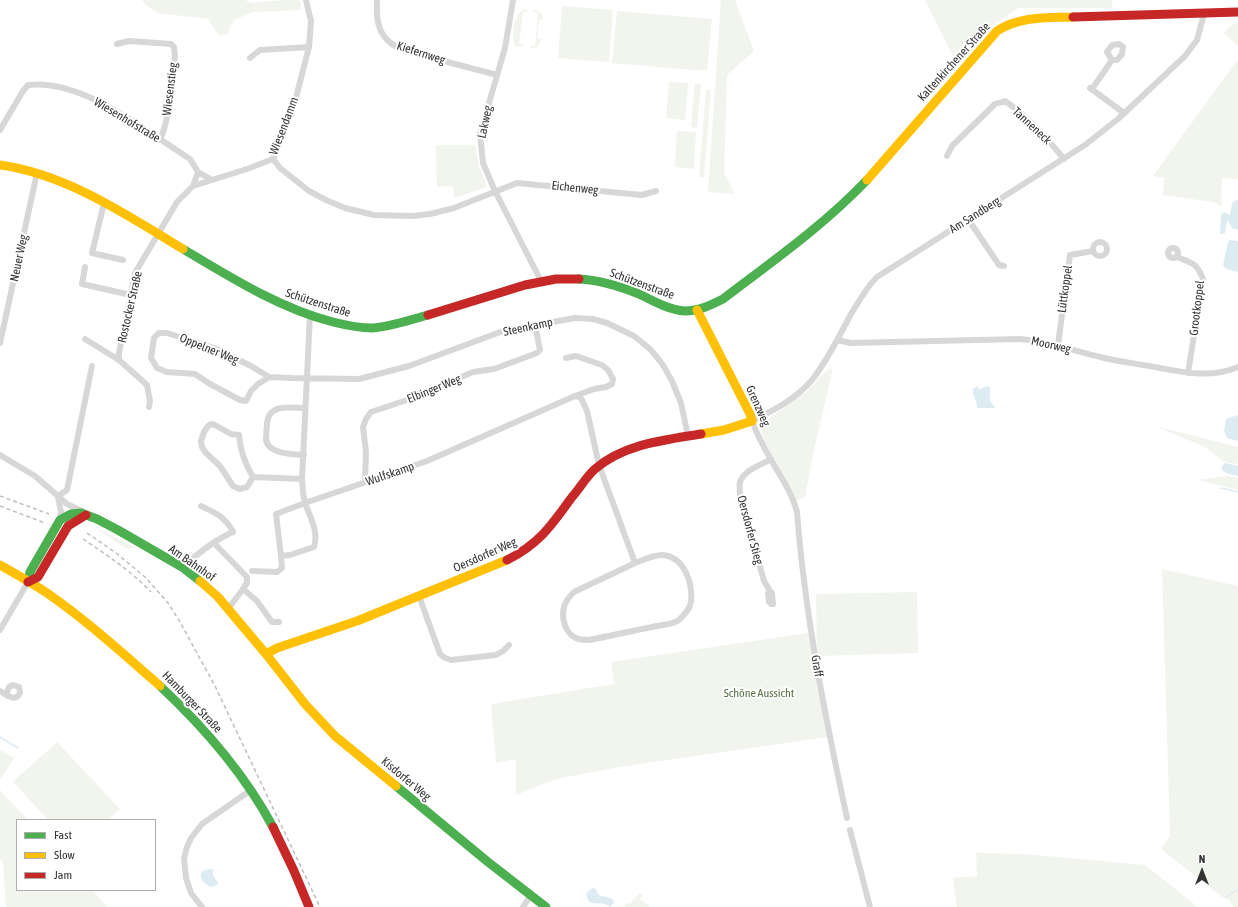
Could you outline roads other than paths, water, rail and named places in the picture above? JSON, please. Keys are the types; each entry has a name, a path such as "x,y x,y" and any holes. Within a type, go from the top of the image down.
{"main road":[{"name":"Kaltenkirchener Straße","path":"697,310 711,306 723,299 822,224 846,202 869,178 996,31 1006,24 1020,20 1037,18 1238,12"},
{"name":"Schützenstraße","path":"0,165 12,166 37,173 73,187 104,203 218,270 272,299 310,315 358,328 378,328 398,324 508,289 541,281 563,278 587,279 611,284 678,310 697,310"},
{"name":"Grenzweg","path":"697,310 750,414 752,421"},
{"name":"Oersdorfer Weg","path":"266,654 277,648 357,621 515,556 532,546 546,532 588,476 599,465 619,454 640,445 732,428 752,421"},
{"name":"Am Bahnhof","path":"28,582 30,572 60,520 70,514 77,513 97,519 182,567 206,586 218,597 266,654"},
{"name":"Am Bahnhof","path":"28,582 38,576 68,526 84,516"},
{"name":"Hamburger Straße","path":"0,565 39,588 82,620 135,663 173,697 202,727 236,768 280,838 309,907"},
{"name":"Kisdorfer Weg","path":"266,654 305,704 335,736 488,862 546,907"}],"street":[{"name":"Wiesendamm","path":"158,234 177,202 193,186 248,169 273,159 292,113 309,47 311,21 306,0"},
{"name":"Kiefernweg","path":"377,0 376,12 378,27 384,37 393,45 406,51 497,76"},
{"name":"Lakweg","path":"513,0 505,48 480,134 483,163 495,191 541,281"},
{"name":"Am Sandberg","path":"752,421 785,404 812,380 838,340 862,296 877,277 1064,159 1085,145 1124,114 1184,56 1195,43 1204,14"},
{"name":"Wiesenstieg","path":"117,44 129,41 171,44 174,47 175,56 168,115 160,140"},
{"path":"250,58 260,50 309,47"},
{"path":"1112,60 1090,88 1124,114"},
{"name":"Wiesenhofstraße","path":"0,130 28,85 40,84 65,88 94,99 117,111 190,159 198,172 212,180"},
{"name":"Tanneneck","path":"947,156 952,146 995,104 1005,102 1015,108 1042,134 1064,159"},
{"name":"Eichenweg","path":"273,159 280,168 310,191 326,200 345,208 374,215 413,216 430,214 454,208 517,183 642,195 656,191"},
{"path":"193,186 198,172"},
{"name":"Neuer Weg","path":"0,343 37,173"},
{"path":"104,203 92,253 123,260"},
{"path":"968,219 999,265 1004,266"},
{"name":"Rostocker Straße","path":"119,360 118,354 135,273 158,234"},
{"name":"Lüttkoppel","path":"1058,345 1070,255 1093,251"},
{"name":"Grootkoppel","path":"1177,257 1193,263 1199,269 1203,278 1188,373"},
{"path":"85,268 82,284 131,294"},
{"path":"252,571 277,572 282,568 281,556 290,555 314,547 316,540 316,535 305,503 302,479 310,315"},
{"name":"Steenkamp","path":"269,377 359,379 409,366 503,331 576,318 593,319 607,323 634,336 650,349 663,365 672,381 681,403 688,436"},
{"name":"Elbinger Weg","path":"366,482 366,452 363,427 371,412 413,398 473,372 494,369 537,354 540,350 535,325"},
{"name":"Oppelner Weg","path":"159,333 167,333 214,348 251,366 269,377 258,384 251,391 246,401 240,400 195,374 167,372 157,368 151,358 154,338 159,333"},
{"name":"Rostocker Straße","path":"85,339 119,360 147,385 150,401 149,407"},
{"name":"Moorweg","path":"838,340 851,343 1020,339 1036,340 1100,357 1188,373 1207,374 1229,371 1238,367"},
{"name":"Wulfskamp","path":"281,556 276,514 427,461 575,396 612,384 613,379 608,370 602,365 576,356 566,358"},
{"path":"0,455 31,474 58,496 66,490 92,366"},
{"path":"575,396 580,397 587,411 599,465 636,563"},
{"path":"304,455 278,451 269,446 266,439 268,419 271,412 280,408 305,408"},
{"name":"Grenzweg","path":"752,421 759,438 791,494 797,512"},
{"path":"211,424 215,425 232,434 239,435 239,442 244,459 253,477 247,487 240,489 233,486 220,466 206,453 202,447 201,440 208,426 211,424"},
{"name":"Oersdorfer Stieg","path":"770,592 764,581 740,495 740,482 745,474 771,459"},
{"path":"253,477 302,479"},
{"name":"Am Bahnhof","path":"58,496 70,514 68,526"},
{"name":"Am Bahnhof","path":"64,504 82,511 84,516"},
{"name":"Am Bahnhof","path":"60,520 64,504"},
{"path":"182,567 197,554 222,537 233,532 228,522 221,516 201,506"},
{"name":"Graff","path":"797,512 813,642 830,738 847,818"},
{"path":"214,543 247,577 247,582 243,589 228,609"},
{"path":"662,555 674,559 683,567 688,578 691,603 686,613 677,621 589,640 578,639 570,634 565,626 563,618 567,600 574,592 636,563 648,558 662,555"},
{"path":"0,630 28,582"},
{"path":"243,589 257,601 272,622 279,622"},
{"path":"418,596 440,654 445,658 452,660 496,655 510,645"},
{"path":"0,691 8,696"},
{"path":"202,907 191,893 186,878 184,858 187,847 191,838 202,824 251,790"},
{"path":"850,830 870,907"},
{"path":"523,907 530,895"}],"waterway":[{"path":"1221,488 1238,492"},
{"path":"0,737 18,748"},
{"path":"1226,897 1238,889"}],"railway":[{"path":"0,496 49,514"},
{"path":"0,506 45,523"},
{"path":"87,533 116,553 145,577 168,603 180,622 215,686 320,907"},
{"path":"83,539 127,570 151,592"}],"park label":[{"name":"Schöne Aussicht","path":"759,693"}]}
